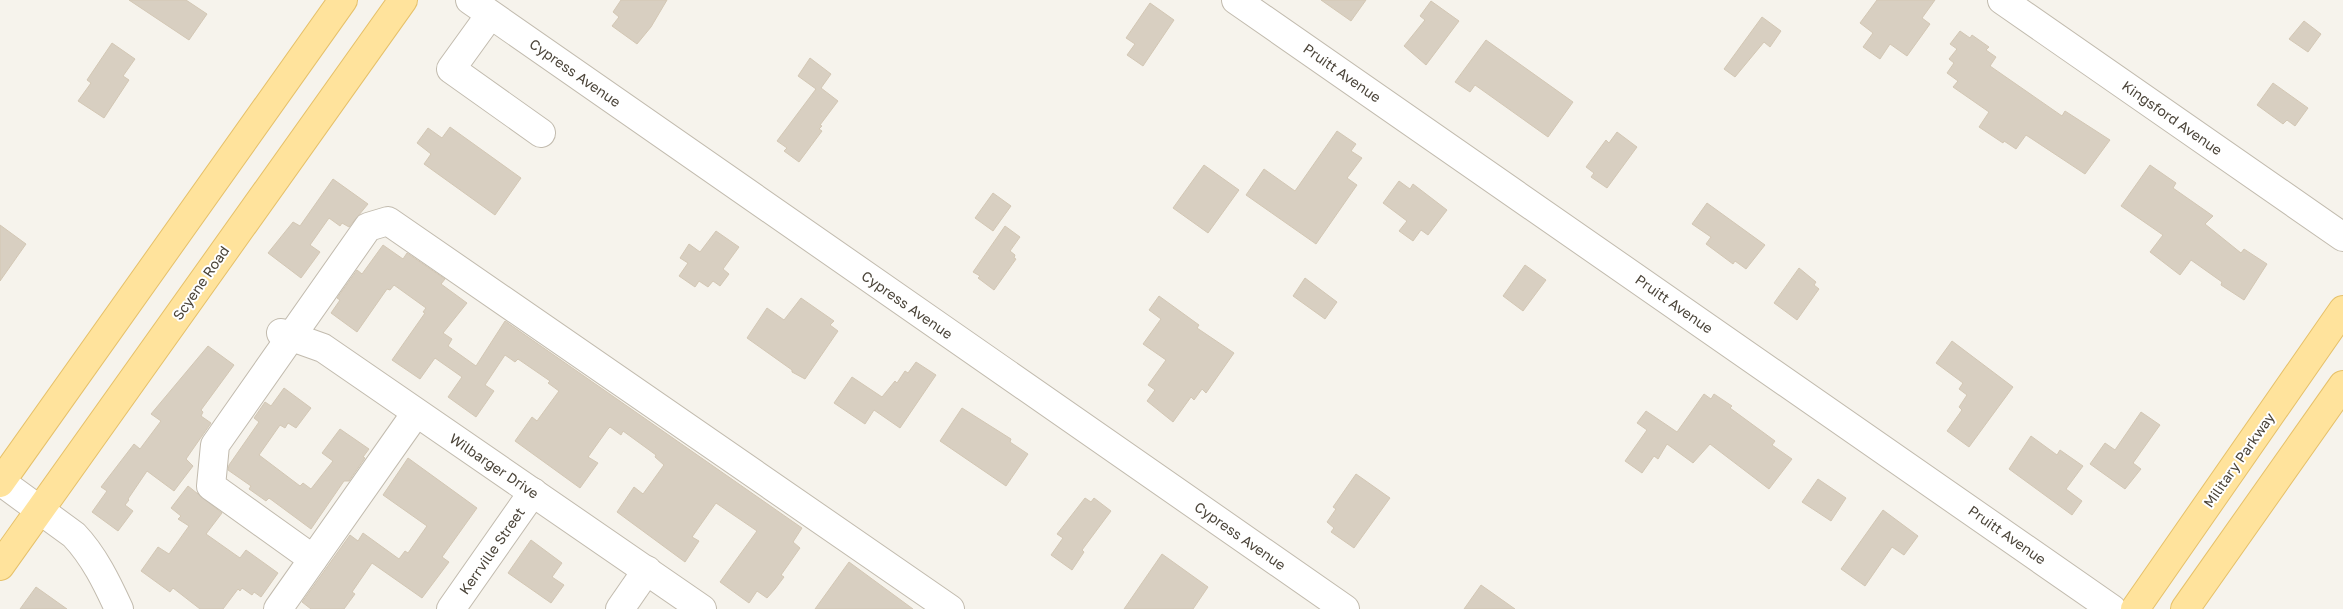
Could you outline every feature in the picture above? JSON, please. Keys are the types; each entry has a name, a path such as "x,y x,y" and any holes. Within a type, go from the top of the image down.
{"main road":[{"path":"0,482 342,0"},
{"name":"Scyene Road","path":"0,566 403,0"},
{"name":"Military Parkway","path":"2135,609 2343,310"},
{"path":"2185,609 2343,385"}],"street":[{"name":"Pruitt Avenue","path":"1236,0 2112,609"},
{"name":"Kingsford Avenue","path":"2002,0 2343,236"},
{"path":"480,7 451,69 541,133"},
{"name":"Cypress Avenue","path":"480,7 1344,609"},
{"path":"313,559 211,486 215,445 285,335 368,227 388,220 950,609"},
{"name":"Wilbarger Drive","path":"285,335 323,348 702,609"},
{"path":"278,609 416,413"},
{"path":"0,482 74,535 84,546 110,604"},
{"name":"Kerrville Street","path":"451,609 533,492"},
{"path":"620,609 647,570"}],"building":[{"path":"129,0 186,0 207,14 189,40"},
{"path":"621,0 667,0 651,27 637,44 612,26 619,17 613,12"},
{"path":"1321,0 1366,0 1351,21"},
{"path":"1877,0 1935,0 1922,18 1930,24 1907,56 1890,44 1880,59 1863,47 1873,33 1860,23"},
{"path":"1431,1 1459,21 1426,65 1404,46 1425,20 1420,16"},
{"path":"1150,3 1174,20 1143,66 1127,55 1135,44 1126,38"},
{"path":"1762,17 1781,31 1770,47 1764,42 1735,77 1724,69"},
{"path":"2304,21 2321,34 2308,52 2289,39"},
{"path":"1960,31 1970,38 1972,35 1989,47 1986,50 1996,57 1990,66 2062,116 2065,111 2110,140 2085,174 2026,135 2016,149 1979,127 1989,112 1953,87 1958,81 1947,73 1954,63 1949,59 1957,49 1950,44"},
{"path":"1486,40 1573,102 1548,137 1475,85 1470,92 1455,82"},
{"path":"112,43 135,59 123,76 129,80 104,118 78,101 91,83 87,80"},
{"path":"810,58 831,74 821,88 838,101 820,125 822,126 819,129 822,131 799,162 784,151 787,148 777,141 816,89 798,76"},
{"path":"2273,83 2308,108 2295,126 2287,120 2283,124 2257,105"},
{"path":"450,127 521,178 495,215 424,164 431,154 417,143 428,128 442,138"},
{"path":"1337,131 1356,144 1351,151 1362,158 1347,178 1357,185 1316,244 1246,195 1264,169 1295,191"},
{"path":"1617,132 1637,147 1607,188 1591,177 1594,173 1586,167 1606,140 1609,143"},
{"path":"1204,165 1239,190 1208,233 1173,208"},
{"path":"2150,165 2176,183 2173,188 2213,216 2205,224 2241,253 2244,249 2267,264 2244,300 2221,285 2222,282 2191,260 2180,275 2150,252 2163,235 2121,206"},
{"path":"333,179 368,204 349,227 342,223 340,226 329,218 310,245 320,252 301,278 268,253 293,222 300,226"},
{"path":"1399,181 1410,189 1413,184 1447,210 1428,235 1421,230 1413,241 1399,231 1407,221 1383,203"},
{"path":"993,193 1011,206 993,231 975,218"},
{"path":"1707,203 1765,245 1746,269 1735,261 1733,264 1706,244 1711,237 1692,224"},
{"path":"0,225 26,244 0,281"},
{"path":"1005,226 1020,237 1010,251 1015,255 1014,258 1016,259 994,290 978,278 980,276 973,272"},
{"path":"716,231 739,247 723,269 729,274 720,286 713,281 708,287 699,281 695,287 679,276 688,263 680,258 689,244 700,252"},
{"path":"383,245 403,259 407,253 445,279 441,284 467,303 443,333 452,339 448,346 476,366 505,321 802,528 793,542 800,548 781,575 784,577 767,598 757,591 749,603 720,582 757,531 716,503 692,537 699,541 685,562 617,512 634,487 643,494 664,465 655,457 656,455 623,431 621,435 610,427 608,429 588,457 598,463 580,488 515,441 532,417 537,421 559,391 548,383 550,381 518,359 515,362 505,355 485,385 494,391 476,417 448,397 462,377 435,358 420,379 392,360 425,313 423,312 426,308 394,285 390,290 387,289 357,332 331,313 340,300 337,298 357,270 362,274"},
{"path":"1525,265 1546,280 1523,311 1503,296"},
{"path":"1799,268 1816,282 1814,285 1819,289 1797,320 1774,303"},
{"path":"1305,278 1337,302 1325,319 1293,296"},
{"path":"1159,296 1199,325 1197,328 1234,353 1206,393 1202,389 1194,400 1191,397 1173,422 1147,401 1155,390 1148,385 1166,360 1143,344 1161,319 1149,310"},
{"path":"801,298 834,321 830,325 838,331 805,379 792,372 792,370 747,338 767,308 784,320"},
{"path":"1952,341 2013,387 1969,447 1947,431 1962,410 1959,407 1967,395 1959,389 1963,383 1936,363"},
{"path":"208,346 234,365 201,410 203,412 201,416 211,423 186,459 193,466 174,491 147,471 125,505 133,511 118,531 92,512 107,491 101,487 134,444 140,449 161,421 151,414"},
{"path":"916,362 936,375 900,428 874,410 865,424 834,403 852,377 882,397 895,381 897,383 905,371 908,373"},
{"path":"284,388 311,408 296,428 288,423 285,428 280,425 259,455 300,486 303,483 311,489 333,461 322,453 340,429 369,449 349,481 344,481 311,529 269,498 266,501 249,489 251,486 228,470 229,465 259,422 254,418 265,402 271,406"},
{"path":"1704,394 1711,399 1714,394 1732,406 1730,408 1775,441 1772,445 1792,459 1769,489 1710,444 1693,463 1667,444 1658,459 1654,456 1642,473 1625,461 1647,430 1637,423 1646,411 1677,432"},
{"path":"962,408 1011,439 1010,442 1028,454 1006,486 940,441"},
{"path":"2141,412 2160,425 2133,463 2141,469 2125,489 2090,464 2105,443 2115,450"},
{"path":"2031,436 2057,455 2060,450 2083,466 2066,489 2082,501 2072,515 2009,469"},
{"path":"408,458 477,508 442,557 449,562 422,598 372,563 352,592 355,594 344,609 311,609 302,602 350,535 358,541 363,533 399,559 405,551 408,553 427,526 383,495"},
{"path":"1356,474 1390,498 1354,548 1331,532 1334,528 1327,522 1336,509 1333,507"},
{"path":"1818,479 1846,498 1831,521 1802,502"},
{"path":"188,486 222,513 206,534 240,558 246,550 278,573 261,597 254,592 252,595 242,588 240,591 238,589 223,609 200,609 173,588 170,592 141,571 158,547 169,554 189,526 178,519 181,516 171,508"},
{"path":"1085,498 1091,502 1094,498 1111,511 1082,550 1084,552 1072,570 1051,555 1063,538 1057,534"},
{"path":"1883,510 1918,536 1904,555 1892,547 1865,586 1841,569"},
{"path":"531,540 562,563 552,577 564,585 551,603 508,573"},
{"path":"1162,554 1208,587 1193,609 1124,609"},
{"path":"849,562 913,609 815,609"},
{"path":"1481,585 1515,609 1464,609"},
{"path":"36,587 67,609 20,609"}]}
